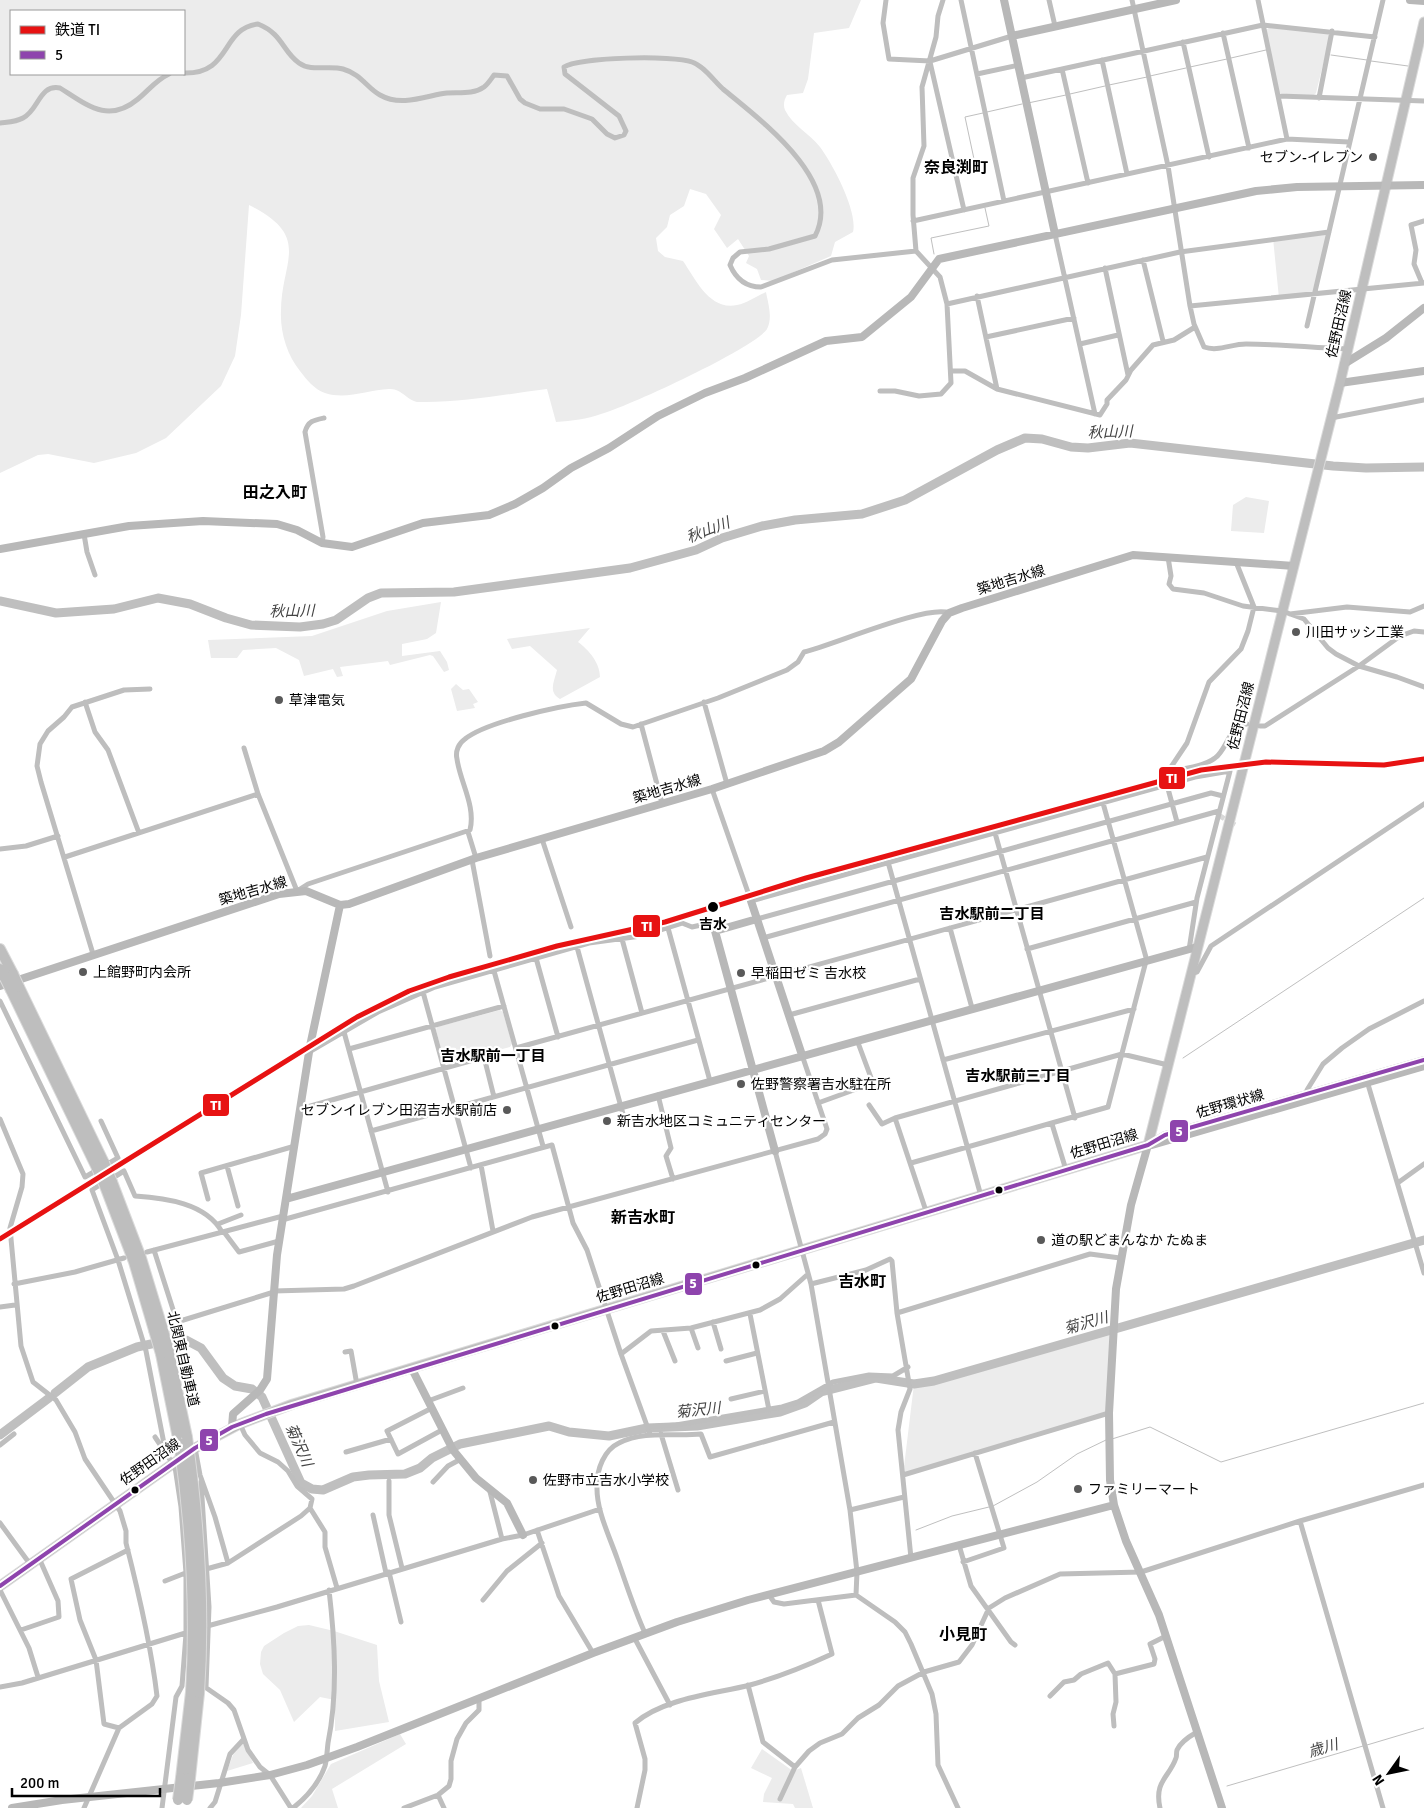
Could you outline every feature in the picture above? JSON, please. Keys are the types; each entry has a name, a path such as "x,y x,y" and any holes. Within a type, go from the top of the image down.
{"highway":[{"name":"北関東自動車道","path":"0,949 6,980"},
{"name":"北関東自動車道","path":"0,968 6,980 15,989 108,1184 165,1353 183,1440 192,1566 194,1690 182,1804"}],"main road":[{"name":"佐野田沼線","path":"0,1586 172,1462 236,1425 293,1404 926,1211 1148,1146 1191,973 1193,949 1286,612 1294,566 1340,383 1424,22"}],"street":[{"path":"886,0 883,23 889,59 930,61 1012,36 1176,0"},
{"path":"880,391 895,391 919,396 941,394 950,387 951,371 947,304 940,277 916,251 913,221 913,178 924,146 921,95 943,0"},
{"path":"961,0 1004,201"},
{"path":"1004,0 1095,414"},
{"path":"1050,0 1055,26"},
{"path":"1132,0 1168,166 1190,306 1195,327 1204,347 1208,349 1221,349 1244,344 1348,349"},
{"path":"1258,0 1287,139"},
{"path":"1308,326 1383,0"},
{"path":"1410,0 1424,2"},
{"path":"185,73 198,72 209,68 217,62 236,33 244,27 258,24 278,36 299,64 316,68 342,68 367,82 379,95 386,98 420,100 441,94 464,93 486,86 494,75 499,74 507,76 520,99 525,103 540,110 564,109 592,119 607,134 615,138 624,135 626,131 619,116 565,74 564,67 573,63 598,59 638,60 659,56 694,62 780,138 805,171 814,188 821,208 818,230 815,236 800,242 740,252 736,255 730,265 741,281 752,287 761,287 832,260 916,251"},
{"path":"1021,78 1263,25 1375,37"},
{"path":"1318,98 1332,31"},
{"path":"1223,33 1249,148"},
{"path":"1183,42 1209,157"},
{"path":"1102,60 1128,174"},
{"path":"930,61 964,210"},
{"path":"976,74 1019,65"},
{"path":"1062,69 1088,183"},
{"path":"0,123 23,119 29,114 48,88 60,88 95,110 113,110 137,99 149,87 167,75"},
{"path":"1279,96 1424,101"},
{"path":"913,221 1287,139 1349,142"},
{"path":"0,549 149,524 190,521 263,522 289,527 322,543 352,547 423,523 481,516 504,510 543,488 571,468 609,448 658,416 705,392 745,378 826,342 862,337 910,297 938,259 1264,190 1340,186 1424,185"},
{"path":"1190,306 1423,283 1414,264 1416,250 1411,224 1424,222"},
{"path":"947,304 1180,252 1329,232"},
{"path":"1143,260 1163,341"},
{"path":"1105,268 1128,376"},
{"path":"977,296 997,388"},
{"path":"1344,364 1386,338 1424,308"},
{"path":"986,337 1074,318"},
{"path":"951,371 965,371 997,388 1102,415 1107,404 1106,400 1128,376 1144,354 1155,344 1174,340 1195,327"},
{"path":"1080,344 1118,335"},
{"path":"1340,383 1424,371"},
{"path":"1331,418 1424,400"},
{"path":"322,543 323,536 306,432 307,426 312,420 324,418"},
{"path":"84,534 87,552 95,575"},
{"name":"築地吉水線","path":"6,980 272,896 297,891 312,892 340,905 350,904 474,859 712,789 834,746 911,679 939,625 950,613 1126,556 1142,555 1294,566"},
{"path":"1168,557 1171,576 1169,584 1173,589 1204,593 1254,607 1286,612 1347,607 1410,612 1424,606"},
{"path":"1177,822 1167,785 1169,770 1187,743 1210,682 1246,640 1254,607 1236,562"},
{"path":"490,956 468,832 471,826 471,816 456,753 460,744 466,738 530,714 586,703 621,724 633,727 787,670 798,662 804,652 909,618 941,611 950,613"},
{"path":"1286,612 1304,620 1328,648 1359,666 1397,676 1424,688"},
{"path":"1260,726 1265,726 1359,666 1400,636 1414,631 1424,632"},
{"path":"93,954 41,782 37,755 40,744 48,731 72,707 124,690 150,688"},
{"path":"85,702 95,732 108,750 139,833"},
{"path":"704,702 727,784"},
{"path":"640,724 662,803"},
{"path":"1169,770 1213,760 1232,734 1241,725 1246,724"},
{"path":"244,748 258,794 297,891 308,884 468,832"},
{"path":"286,1199 932,1019 1193,949 1196,902 1230,770 1103,802 751,900"},
{"path":"177,1322 274,1291 344,1289 493,1231 823,1136 827,1129 712,789"},
{"path":"716,931 893,880 1212,793 1223,796"},
{"path":"65,857 258,794"},
{"path":"911,1163 1108,1108 1147,961 1103,802"},
{"path":"1191,973 1197,972 1212,946 1424,804"},
{"path":"763,938 1177,822 1219,814"},
{"path":"995,832 1075,1118"},
{"path":"0,849 26,846 58,836"},
{"path":"542,839 571,927"},
{"path":"516,1048 1207,857"},
{"path":"888,862 981,1196"},
{"path":"1027,949 1196,902"},
{"path":"165,1582 186,1572 208,1570 228,1563 301,1516 310,1508 312,1499 297,1486 288,1471 278,1462 260,1453 236,1425 233,1414 260,1390 267,1379 279,1241 309,1052 340,905"},
{"path":"309,1052 378,1012 423,992 577,947 668,928 682,923 692,927 707,922 712,925 716,931 811,1284 850,1510 857,1572 856,1594"},
{"path":"668,928 710,1081"},
{"path":"950,928 972,1008"},
{"path":"622,938 642,1013"},
{"path":"577,947 626,1125"},
{"path":"536,958 558,1037"},
{"path":"494,971 544,1146"},
{"path":"789,1015 920,979"},
{"path":"423,992 471,1168"},
{"path":"0,1001 85,1177 118,1158 102,1121"},
{"path":"1309,1097 1307,1090 1323,1064 1369,1029 1424,1001"},
{"path":"349,1049 504,1006"},
{"path":"943,1060 1134,1009"},
{"path":"344,1032 388,1192"},
{"path":"371,1131 698,1040"},
{"path":"818,1103 873,1083 857,1040"},
{"path":"868,1105 882,1124 895,1118 1122,1054 1168,1065"},
{"path":"300,1109 484,1057 494,1097"},
{"name":"佐野環状線","path":"1367,1080 1424,1060"},
{"name":"佐野環状線","path":"1148,1146 1164,1135 1424,1066"},
{"path":"1367,1080 1424,1273"},
{"path":"658,1095 671,1148 666,1156 672,1179"},
{"path":"895,1118 926,1211"},
{"path":"0,1119 23,1174 22,1187 10,1228 21,1346 33,1382 56,1400 74,1432 85,1459 124,1522 128,1550 150,1643 157,1696 152,1704 119,1728 84,1808"},
{"path":"1052,1124 1066,1170"},
{"path":"146,1252 388,1192 552,1145 573,1223 587,1250 621,1354 650,1434"},
{"path":"208,1199 201,1173 294,1146"},
{"path":"1148,1146 1131,1206 1120,1258 1116,1289 1109,1468 1114,1505 1126,1541 1141,1572 1166,1636 1222,1808"},
{"path":"1398,1182 1424,1164"},
{"path":"482,1165 493,1231"},
{"path":"227,1166 238,1206"},
{"path":"166,1454 141,1336 118,1260 92,1190 124,1171 134,1196 201,1210 218,1224 239,1252 279,1241"},
{"path":"218,1224 241,1215"},
{"path":"141,1336 178,1327 154,1250"},
{"path":"897,1313 1090,1254 1120,1258"},
{"path":"14,1284 75,1272 124,1258"},
{"path":"811,1284 866,1270 890,1258 910,1389 901,1412 898,1430 910,1558"},
{"path":"621,1354 651,1331 691,1328 750,1314 780,1299 808,1274"},
{"path":"0,1307 16,1305"},
{"path":"750,1314 769,1410"},
{"path":"713,1322 721,1349"},
{"path":"691,1328 698,1348"},
{"path":"663,1331 675,1360"},
{"path":"346,1352 351,1351 356,1385"},
{"path":"726,1361 757,1353"},
{"path":"648,1427 676,1426 769,1410 798,1402 829,1383 869,1375 893,1376 908,1367"},
{"path":"412,1369 453,1450 476,1478 507,1503 523,1535"},
{"path":"442,1430 398,1454 388,1431 430,1405 463,1388"},
{"path":"731,1399 765,1391"},
{"path":"903,1475 1110,1413"},
{"path":"645,1633 600,1509 597,1486 605,1455 621,1442 650,1434 681,1436 701,1434 710,1457 834,1422"},
{"path":"0,1445 14,1434"},
{"path":"661,1434 678,1490"},
{"path":"155,1436 175,1467 186,1572 186,1634 194,1690"},
{"path":"346,1452 391,1440"},
{"path":"195,1448 200,1475 228,1563"},
{"path":"963,1562 1004,1548 976,1453"},
{"path":"433,1482 448,1466 461,1460"},
{"path":"389,1480 389,1515 402,1568"},
{"path":"178,1487 190,1487 202,1481"},
{"path":"194,1690 209,1625 208,1570 202,1481"},
{"path":"780,1799 795,1767 809,1751 820,1743 842,1734 858,1718 879,1705 893,1689 924,1672 959,1662 965,1657 989,1608 1005,1598 1060,1574 1141,1572 1300,1521 1424,1485"},
{"path":"488,1486 502,1538"},
{"path":"850,1510 904,1497"},
{"path":"12,1808 89,1797 219,1783 270,1774 327,1758 645,1633 769,1595 1114,1505"},
{"path":"310,1508 325,1532 325,1547 336,1588"},
{"path":"0,1687 38,1678 150,1643 186,1634 209,1625 268,1610 502,1538 523,1535 600,1509"},
{"path":"373,1515 401,1622"},
{"path":"181,1517 204,1516"},
{"path":"1300,1521 1383,1808"},
{"path":"0,1523 30,1564"},
{"path":"537,1530 559,1596 593,1653"},
{"path":"482,1600 507,1571 542,1543"},
{"path":"959,1545 971,1586 989,1608 1010,1642 1015,1645"},
{"path":"119,1728 104,1724 96,1660 80,1620 71,1578 128,1550"},
{"path":"21,1630 58,1617 58,1601 39,1558"},
{"path":"0,1590 21,1630 38,1678"},
{"path":"162,1808 176,1697 194,1690 234,1710 243,1740 260,1767 270,1774 292,1808 306,1798 322,1774 327,1758 334,1709 333,1637 329,1590"},
{"path":"769,1595 771,1600 777,1603 818,1600 856,1594 896,1622 905,1632 932,1694 936,1714 938,1765 958,1808"},
{"path":"637,1808 645,1764 635,1723 670,1705 695,1696 748,1685 778,1676 832,1654 818,1600"},
{"path":"1114,1674 1154,1664 1155,1659 1150,1644 1166,1636"},
{"path":"634,1637 670,1705"},
{"path":"1050,1696 1064,1682 1074,1680 1081,1674 1108,1663 1114,1674 1116,1702 1113,1714 1114,1726"},
{"path":"748,1685 764,1742 795,1767"},
{"path":"404,1808 438,1795 451,1784 453,1750 461,1730 479,1710 479,1699"},
{"path":"1160,1808 1158,1797 1162,1780 1176,1758 1178,1748 1197,1732"},
{"path":"210,1808 214,1802 230,1754 243,1740"},
{"path":"438,1795 444,1808"}],"shaded area":[{"path":"0,0 861,0 849,28 814,33 808,79 803,93 787,95 784,104 788,115 816,142 831,164 852,212 853,232 835,242 831,256 773,281 761,280 757,269 746,263 749,256 738,239 727,248 714,229 721,215 706,194 690,189 684,206 670,215 667,227 656,238 658,251 665,257 683,261 711,299 719,303 727,306 737,305 766,292 770,315 769,325 757,338 740,349 662,389 615,409 590,417 562,422 556,422 547,389 467,400 435,402 415,401 394,389 349,395 325,393 311,384 295,365 283,335 281,311 282,293 288,264 289,251 287,239 281,228 269,217 249,205 241,315 235,356 221,386 166,438 136,453 94,463 48,454 38,455 0,473"},
{"path":"1270,27 1327,33 1330,36 1316,93 1313,96 1283,95 1279,92 1266,30"},
{"path":"1329,232 1315,294 1279,298 1273,238"},
{"path":"1246,497 1269,501 1264,533 1231,531 1233,505"},
{"path":"441,602 436,633 427,639 402,644 402,656 440,651 447,662 449,670 444,672 433,656 430,655 390,665 388,661 340,667 343,676 337,677 333,669 304,676 299,660 276,648 243,650 237,658 211,658 208,640 312,636 387,611"},
{"path":"590,628 578,642 593,657 600,672 600,677 560,699 553,690 557,670 530,646 512,649 507,639"},
{"path":"456,684 463,690 469,689 478,702 473,704 475,708 457,711 451,689"},
{"path":"500,1010 503,1012 512,1044 510,1047 445,1064 436,1030 437,1027"},
{"path":"1114,1333 1109,1413 903,1475 914,1384 934,1381 1060,1345"},
{"path":"309,1625 377,1645 379,1681 389,1722 335,1731 335,1700 320,1697 294,1722 280,1690 263,1674 260,1664 261,1652 264,1646 284,1633 298,1626"},
{"path":"400,1734 406,1744 332,1789 338,1808 301,1808 312,1796 331,1764"},
{"path":"243,1743 253,1763 227,1771 233,1755"},
{"path":"762,1749 793,1771 801,1768 813,1808 795,1808 793,1804 763,1802 764,1794 772,1778 751,1768"}],"waterway":[{"path":"1231,58 1266,50"},
{"path":"1331,55 1367,60"},
{"path":"1190,67 1227,59"},
{"path":"1371,61 1408,66"},
{"path":"1150,76 1186,68"},
{"path":"1109,85 1147,77"},
{"path":"1070,94 1105,86"},
{"path":"1028,103 1066,95"},
{"path":"987,112 1022,104"},
{"path":"974,159 965,117 983,113"},
{"path":"934,254 931,238 989,226 985,208"},
{"name":"秋山川","path":"0,601 56,613 114,609 158,598 190,604 226,618 251,625 300,627 323,624 336,620 368,598 381,593 454,592 630,568 696,550 722,538 762,526 795,520 862,514 905,500 997,450 1025,438 1042,439 1071,447 1088,448 1130,443 1333,466 1366,468 1424,467"},
{"path":"1183,1058 1424,898"},
{"name":"菊沢川","path":"55,1393 88,1367 137,1347 170,1340 186,1340 201,1348 223,1378 235,1386 252,1389 262,1397 301,1483 312,1489 323,1490 353,1477 405,1474 420,1468 432,1458 460,1444 549,1426 569,1432 609,1436 647,1428 697,1426 780,1412 805,1403 821,1392 876,1378 914,1384 934,1381 1424,1240"},
{"name":"菊沢川","path":"0,1435 49,1398"},
{"path":"1112,1439 1150,1427 1221,1462 1424,1403"},
{"path":"993,1506 1037,1482 1077,1454 1106,1440"},
{"path":"916,1530 952,1516 989,1507"},
{"name":"歳川","path":"1367,1745 1424,1728"},
{"name":"歳川","path":"1227,1786 1363,1746"}],"tunnel":[{"path":"1220,816 1235,825"}],"rail line":[{"name":"TI","path":"0,1239 357,1017 409,991 449,977 557,946 665,922 806,878 1201,770 1266,762 1384,765 1424,759"}],"transit line":[{"name":"5","path":"0,1586 195,1448 232,1427 266,1414 1148,1145 1165,1135 1424,1060"}],"place":[{"name":"セブン-イレブン","path":"1373,157"},
{"name":"川田サッシ工業","path":"1296,632"},
{"name":"草津電気","path":"279,700"},
{"name":"吉水","path":"713,907"},
{"name":"上館野町内会所","path":"83,972"},
{"name":"早稲田ゼミ 吉水校","path":"741,973"},
{"name":"佐野警察署吉水駐在所","path":"741,1084"},
{"name":"セブンイレブン田沼吉水駅前店","path":"507,1110"},
{"name":"新吉水地区コミュニティセンター","path":"607,1121"},
{"name":"道の駅どまんなか たぬま","path":"1041,1240"},
{"name":"佐野市立吉水小学校","path":"533,1480"},
{"name":"ファミリーマート","path":"1078,1489"}],"district":[{"name":"奈良渕町","path":"956,168"},
{"name":"田之入町","path":"275,493"},
{"name":"吉水駅前二丁目","path":"992,914"},
{"name":"吉水駅前一丁目","path":"493,1056"},
{"name":"吉水駅前三丁目","path":"1018,1076"},
{"name":"新吉水町","path":"643,1218"},
{"name":"吉水町","path":"862,1282"},
{"name":"小見町","path":"963,1635"}]}
